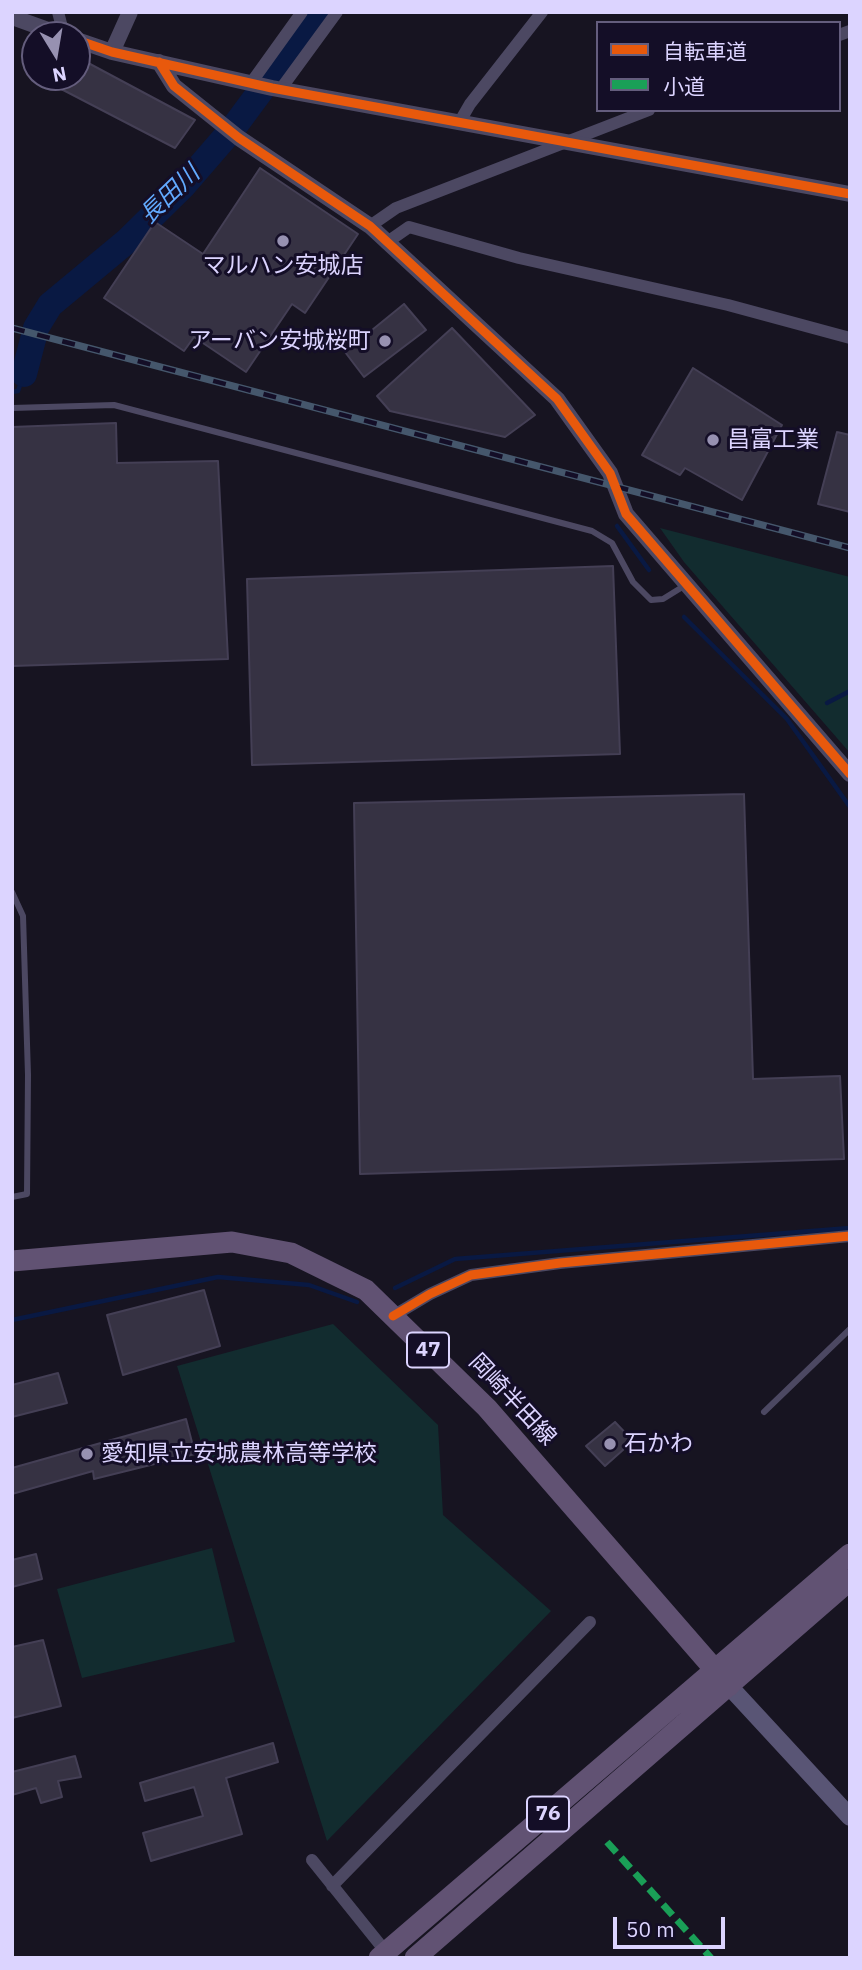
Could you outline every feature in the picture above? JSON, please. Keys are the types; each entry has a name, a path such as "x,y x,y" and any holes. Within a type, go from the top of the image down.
{"main road":[{"name":"岡崎半田線","path":"12,1261 232,1242 290,1253 366,1290 487,1408 729,1686"},
{"path":"715,1668 850,1554"},
{"path":"850,1580 757,1658 729,1686 850,1817"},
{"name":"76","path":"385,1956 666,1714 715,1668"},
{"name":"76","path":"415,1958 729,1686"}],"street":[{"path":"112,52 130,12"},
{"path":"253,83 302,12"},
{"path":"276,89 337,12"},
{"path":"459,123 542,12"},
{"path":"91,45 112,52 276,89 850,194"},
{"path":"159,62 174,86 219,123 370,226 557,399 610,472 626,514 850,774"},
{"path":"370,226 397,208 509,167 561,143 644,112"},
{"path":"386,243 409,228 519,258 728,304 850,338"},
{"path":"393,1316 430,1294 471,1275 560,1263 844,1236 850,1250"},
{"path":"332,1886 590,1622"},
{"path":"312,1860 385,1956"}],"lane":[{"path":"12,408 114,405 154,415 592,531 612,543 633,582 651,600 663,599 673,590 686,586"},
{"path":"12,892 23,916 28,1075 27,1194 12,1197"},
{"path":"764,1412 850,1329"}],"green space":[{"path":"660,528 850,577 850,753 684,562"},
{"path":"333,1324 438,1425 443,1515 551,1611 327,1841 177,1366"},
{"path":"212,1548 235,1642 82,1678 57,1589"}],"building":[{"path":"91,64 195,120 175,148 65,91 91,91"},
{"path":"260,168 358,234 305,313 292,304 246,372 194,337 184,351 104,298 155,222 203,254"},
{"name":"アーバン安城桜町","path":"404,304 426,330 364,377 345,352"},
{"path":"452,328 535,415 505,437 390,411 377,396"},
{"name":"昌富工業","path":"693,368 782,425 742,500 685,468 680,475 642,455"},
{"path":"116,423 117,463 218,461 228,659 12,666 12,427"},
{"path":"837,432 850,435 850,512 818,504"},
{"path":"613,566 620,754 252,765 247,579"},
{"path":"744,794 753,1079 840,1076 844,1159 360,1174 354,803"},
{"path":"204,1290 220,1346 123,1375 107,1315"},
{"path":"58,1373 67,1403 12,1417 12,1385"},
{"path":"186,1419 195,1454 94,1479 93,1471 12,1494 12,1468"},
{"name":"石かわ","path":"615,1422 633,1441 605,1466 586,1446"},
{"path":"36,1554 42,1579 12,1587 12,1560"},
{"path":"43,1640 61,1706 12,1718 12,1647"},
{"path":"273,1743 278,1762 226,1778 242,1834 151,1861 143,1833 203,1816 194,1787 145,1801 140,1783"},
{"path":"75,1756 81,1777 58,1781 62,1797 41,1803 36,1788 12,1795 12,1772"}],"waterway":[{"name":"長田川","path":"24,374 36,328 50,305 127,241 183,186 234,127 319,12"},
{"path":"12,392 18,391 24,374"},
{"path":"617,526 649,570"},
{"path":"684,617 787,719 850,807"},
{"path":"827,703 850,691"},
{"path":"395,1288 455,1259 850,1228"},
{"path":"12,1320 218,1277 309,1285 357,1302"}],"railway":[{"path":"12,328 850,548"}],"marked path":[{"path":"607,1842 711,1958"}],"cycle path":[{"path":"91,45 112,52 272,88 850,194"},
{"path":"159,62 174,86 239,138 370,226 557,399 610,473 626,514 850,774"},
{"path":"393,1316 430,1294 471,1275 560,1263 850,1236"}],"place":[{"name":"マルハン安城店","path":"283,241"},
{"name":"アーバン安城桜町","path":"385,341"},
{"name":"昌富工業","path":"713,440"},
{"name":"石かわ","path":"610,1444"},
{"name":"愛知県立安城農林高等学校","path":"87,1454"}]}
